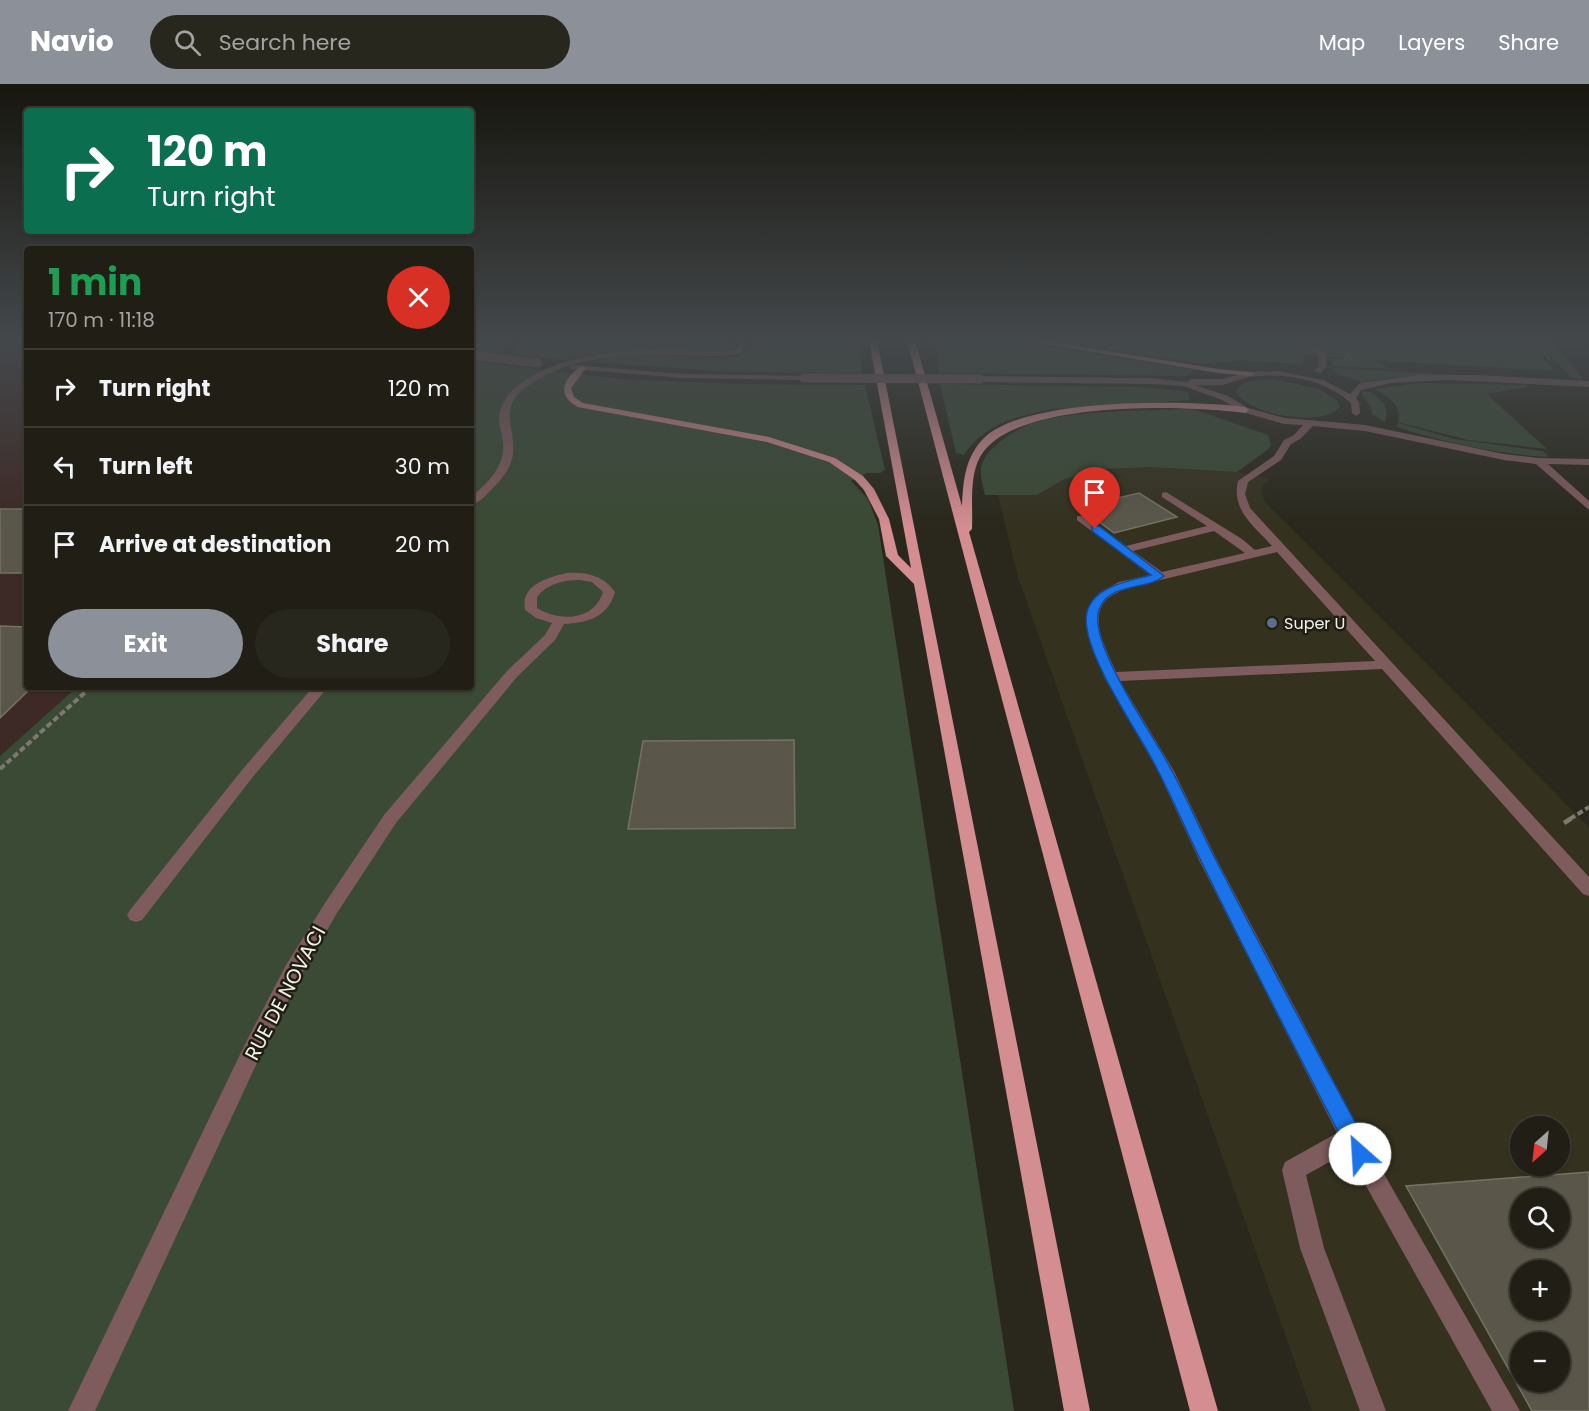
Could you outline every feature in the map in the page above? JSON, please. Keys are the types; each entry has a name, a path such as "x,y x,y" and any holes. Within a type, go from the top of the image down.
{"main road":[{"path":"575,402 581,405 781,443 816,453 848,470 869,489 884,519 892,556 918,582"},
{"path":"885,402 1077,1411"},
{"path":"928,402 1204,1411"},
{"path":"965,538 975,455 988,440 1011,425 1047,415 1088,410 1200,405 1245,410"}],"street":[{"path":"474,500 494,483 509,457 503,422 508,402"},
{"path":"1232,402 1258,415 1310,424 1346,419 1356,413"},
{"path":"1354,402 1357,406 1356,413"},
{"path":"1356,413 1401,435"},
{"path":"1258,415 1281,435 1297,437 1310,424"},
{"path":"1329,423 1401,435 1469,451 1539,461 1589,462"},
{"path":"1281,435 1278,458 1243,481 1240,494 1245,509 1589,889"},
{"path":"1539,461 1589,507"},
{"path":"1166,495 1214,528 1238,541 1253,554"},
{"path":"1081,518 1159,576"},
{"path":"1123,550 1214,528"},
{"path":"1279,548 1123,585 1103,596 1093,610 1092,627 1111,677 1166,771 1208,860 1352,1137 1507,1411"},
{"path":"566,577 590,578 606,586 609,599 596,612 573,620 560,621 548,619 531,610 530,597 535,590 544,584 566,577"},
{"name":"RUE DE NOVACI","path":"81,1411 255,1045 293,971 390,819 484,706 550,638 560,621"},
{"path":"1111,677 1388,665"},
{"path":"136,915 247,774 318,690"},
{"path":"1352,1137 1293,1170 1312,1248 1373,1411"}],"path":[{"path":"0,769 88,690"}],"shaded area":[{"path":"0,402 24,402 24,690 74,690 0,756"},
{"path":"1149,467 1237,472 1271,479 1264,484 1261,492 1264,501 1589,827 1589,1411 1312,1411 1018,577 998,495 1037,495 1065,479 1107,469"}],"green space":[{"path":"474,402 869,402 885,470 880,473 867,473 851,481 868,499 878,525 1014,1411 0,1411 0,756 74,690 474,690"},
{"path":"944,402 1160,402 1052,409 1014,418 981,436 964,455 956,453"},
{"path":"1246,402 1338,402 1340,407 1318,417 1303,418 1286,416 1255,407"},
{"path":"1367,402 1383,402 1386,411 1385,422 1372,414"},
{"path":"1393,402 1496,402 1547,449 1468,440 1398,422 1398,411"},
{"path":"1193,409 1268,435 1271,446 1237,472 1149,467 1107,469 1065,479 1037,495 985,495 981,471 984,459 1000,442 1023,427 1039,421 1082,414"},
{"path":"1398,423 1454,439 1543,451 1549,457 1453,443 1397,427"}],"building":[{"path":"1139,493 1177,517 1114,533 1079,507"},
{"path":"0,509 24,509 24,573 0,573"},
{"path":"0,626 24,627 24,690 27,692 0,718"},
{"path":"794,740 795,828 628,829 643,741"},
{"path":"1589,1172 1589,1411 1532,1411 1521,1392 1570,1392 1570,1332 1510,1332 1510,1372 1406,1186 1537,1176 1570,1176 1570,1173"}],"place":[{"name":"Super U","path":"1272,623"}],"route":[{"path":"1095,529 1159,576 1123,585 1103,596 1093,610 1092,627 1111,677 1166,771 1208,860 1360,1154"}]}
